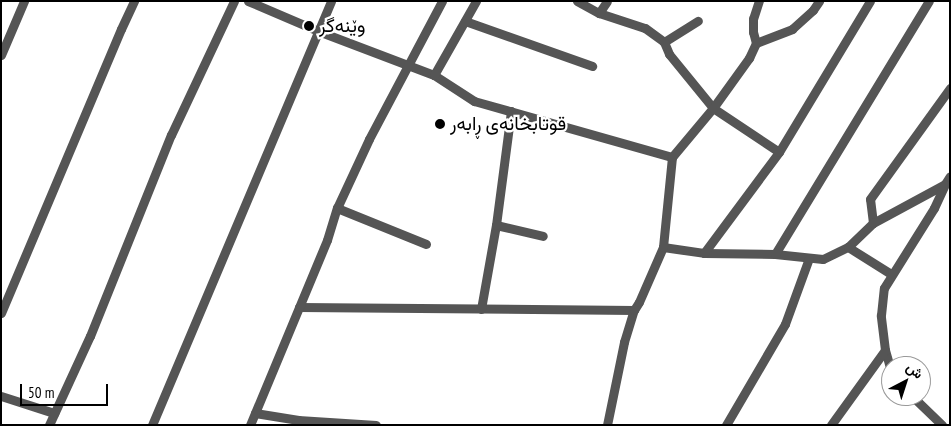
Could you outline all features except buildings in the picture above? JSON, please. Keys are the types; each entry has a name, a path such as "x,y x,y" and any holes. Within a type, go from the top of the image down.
{"street":[{"path":"1,54 24,1"},
{"path":"1,313 134,1"},
{"path":"49,425 90,336 171,135 234,1"},
{"path":"248,1 318,31 434,75 474,101 672,157"},
{"path":"152,425 332,1"},
{"path":"250,425 327,240 337,208 369,139 442,1"},
{"path":"434,75 476,1"},
{"path":"577,1 599,13 645,28 664,42 669,54 713,108 779,152"},
{"path":"599,13 607,1"},
{"path":"756,43 752,32 753,19 759,1"},
{"path":"607,425 624,342 634,310 663,247 672,157 713,108 756,43 792,29 813,10 819,1"},
{"path":"704,253 779,152 870,1"},
{"path":"775,254 929,1"},
{"path":"466,21 592,66"},
{"path":"664,42 698,21"},
{"path":"873,223 870,199 950,88"},
{"path":"481,308 496,225 511,111"},
{"path":"663,247 704,253 775,254 823,259 848,247 873,223 947,180"},
{"path":"887,356 881,315 884,288 934,208 947,180"},
{"path":"337,208 426,244"},
{"path":"496,225 543,236"},
{"path":"848,247 891,274"},
{"path":"726,425 785,324 809,258"},
{"path":"299,307 634,310"},
{"path":"831,425 885,350"},
{"path":"1,396 54,413"},
{"path":"922,406 942,425"},
{"path":"255,413 298,420 376,425"}],"place":[{"name":"وێنەگر","path":"309,26"},
{"name":"قوتابخانەی ڕابەر","path":"440,124"}]}
